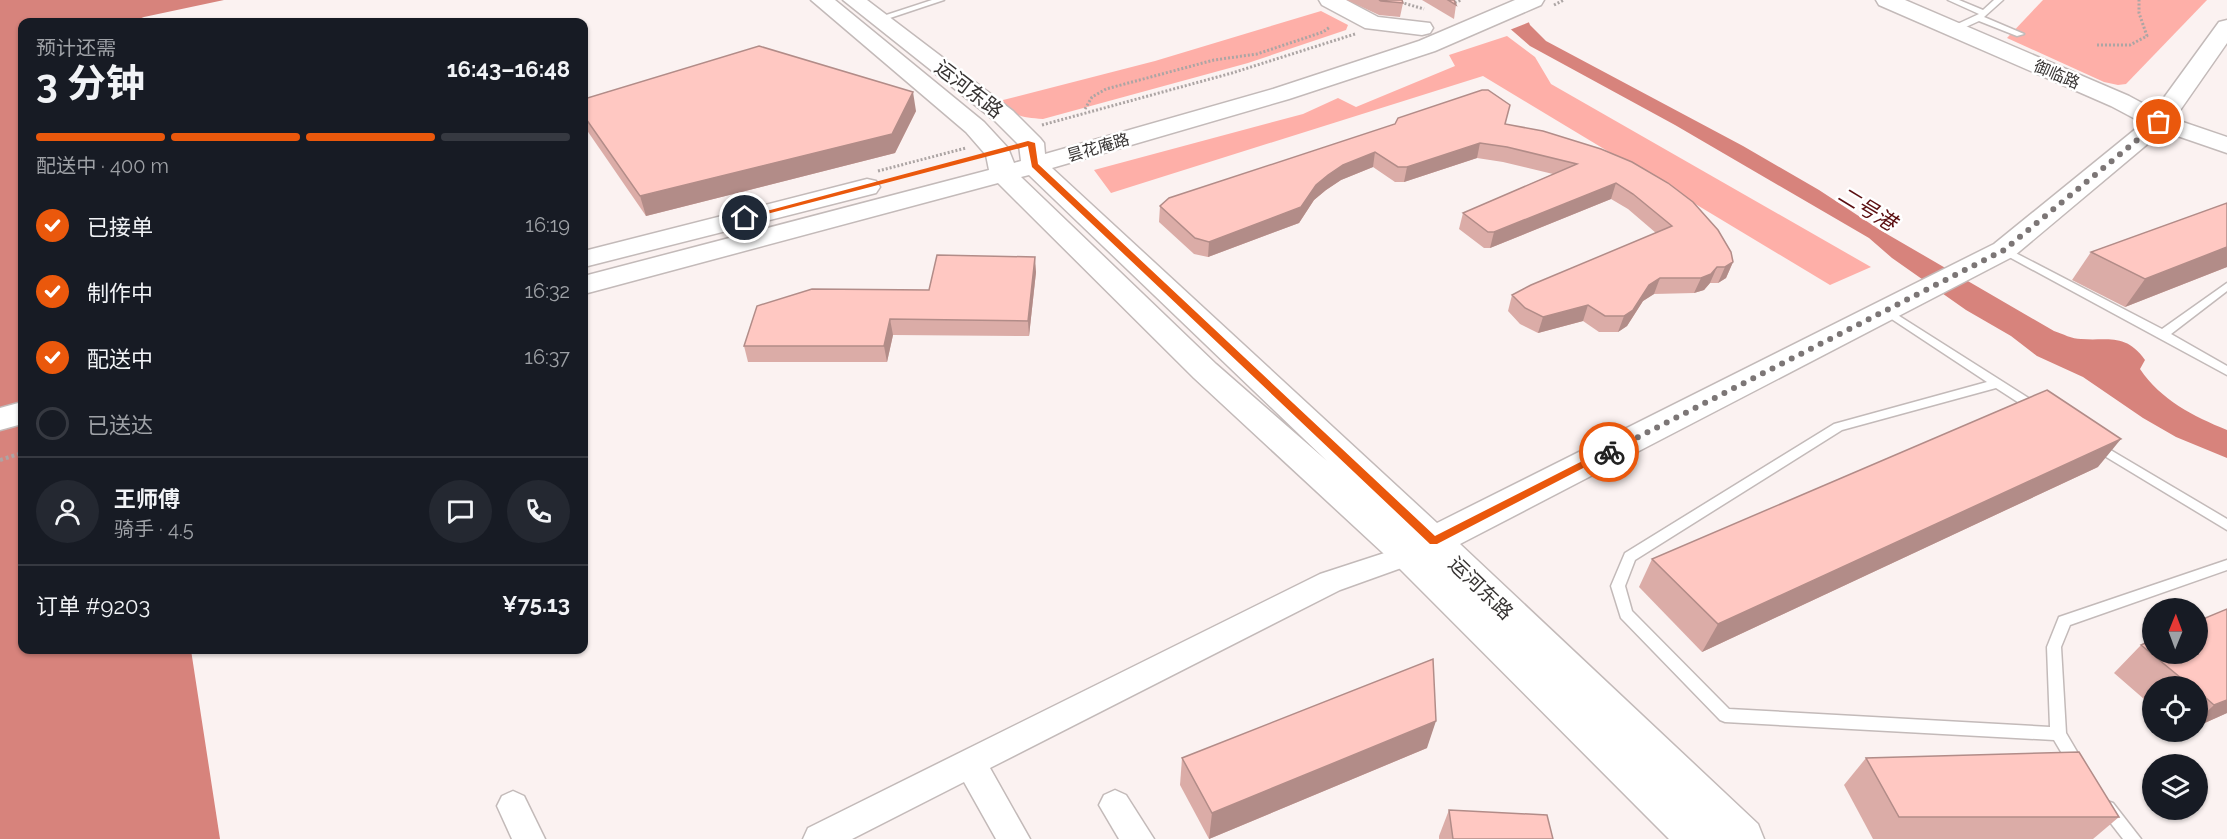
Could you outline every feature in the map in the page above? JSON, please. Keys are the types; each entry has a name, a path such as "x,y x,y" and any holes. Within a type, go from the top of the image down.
{"main road":[{"name":"运河东路","path":"822,0 975,127 1001,164 1205,371 1421,548 1742,839"},
{"name":"运河东路","path":"854,0 1004,116 1033,154 1421,548 1700,839"},
{"path":"1330,0 1373,35"},
{"name":"昙花庵路","path":"588,284 1001,164 1264,82 1373,35 1496,0"},
{"name":"御临路","path":"1887,0 2120,101 2159,122 2227,146"},
{"name":"昙花庵路","path":"1033,154 1365,69 1461,11 1543,3"},
{"path":"1421,548 2004,250 2159,122 2227,27"},
{"name":"昙花庵路","path":"588,258 1001,164"},
{"path":"0,419 18,414"},
{"path":"0,442 18,437"}],"street":[{"path":"819,839 1330,582 1421,548"},
{"path":"970,764 1014,839"},
{"path":"1115,805 1138,839"},
{"path":"513,806 529,839"}],"lane":[{"path":"878,19 940,0"},
{"path":"1952,0 2020,34"},
{"path":"1954,29 1982,16 1999,0"},
{"path":"2004,250 2163,334 2227,371"},
{"path":"2163,334 2227,286"},
{"path":"1894,306 1995,384 2046,415"},
{"path":"1995,384 1838,427 1629,557 1618,586 1626,614 1725,716 2058,734"},
{"path":"2087,440 2227,525"},
{"path":"2088,782 2058,734 2054,647 2064,621 2227,565"},
{"path":"2101,800 2133,839"}],"path":[{"path":"1393,0 1423,19"},
{"path":"1543,3 1564,0"},
{"path":"2097,45 2136,44 2147,36 2139,13 2139,0"},
{"path":"1085,109 1092,97 1106,88 1214,60 1257,54 1323,32 1330,27"},
{"path":"0,460 18,454"}],"shaded area":[{"path":"0,0 224,0 141,18 18,18 18,654 192,654 220,839 0,839"},
{"path":"1477,0 1520,0 1530,25 1546,41 1743,146 1819,190 1880,230 2054,331 2074,338 2116,340 2131,346 2145,360 2140,369 2158,390 2190,413 2227,430 2227,458 2176,437 2143,418 2083,377 2037,356 2011,336 1966,310 1892,258 1869,238 1675,125 1530,46"},
{"path":"2043,0 2207,0 2126,84 2118,85 2104,82 2007,38"},
{"path":"1321,11 1348,25 1346,30 1248,63 1043,119 1019,115 999,101 1155,61"},
{"path":"1507,36 1535,57 1551,84 1871,267 1830,285 1483,76 1111,193 1094,170 1303,114 1338,98 1356,107 1455,66 1449,55"}],"pier":[{"path":"1474,0 1523,0 1532,21 1507,31"}],"building":[{"path":"1379,0 1402,0 1403,3 1381,1"},
{"path":"759,46 913,92 892,134 640,196 588,122 588,98"},
{"path":"1488,90 1510,105 1505,124 1543,131 1601,149 1632,162 1668,183 1693,202 1718,230 1731,252 1733,262 1725,267 1717,267 1711,274 1701,278 1660,278 1649,285 1633,310 1624,316 1605,316 1588,305 1543,317 1525,308 1512,295 1672,226 1616,183 1494,232 1488,232 1463,213 1577,164 1507,147 1480,143 1407,167 1398,167 1375,152 1343,165 1328,175 1316,185 1301,207 1209,242 1195,238 1160,206 1169,198 1395,124 1398,118"},
{"path":"2227,203 2227,247 2145,279 2091,252"},
{"path":"937,255 1035,257 1028,321 890,319 884,346 744,346 757,306 812,289 929,290"},
{"path":"2047,390 2121,439 1718,624 1652,559"},
{"path":"2227,609 2227,700 2214,705 2208,700 2208,676 2179,676 2164,664 2208,664 2208,617"},
{"path":"1433,659 1436,721 1212,813 1182,758"},
{"path":"2079,752 2119,817 1899,817 1866,758"},
{"path":"1449,810 1547,815 1553,839 1453,839"}],"way so far":[{"path":"1609,452 2004,250 2159,122"}],"route":[{"path":"745,218 1031,143 1034,165 1434,541 1609,452"}],"water label":[{"name":"二号港","path":"1867,209"}]}
